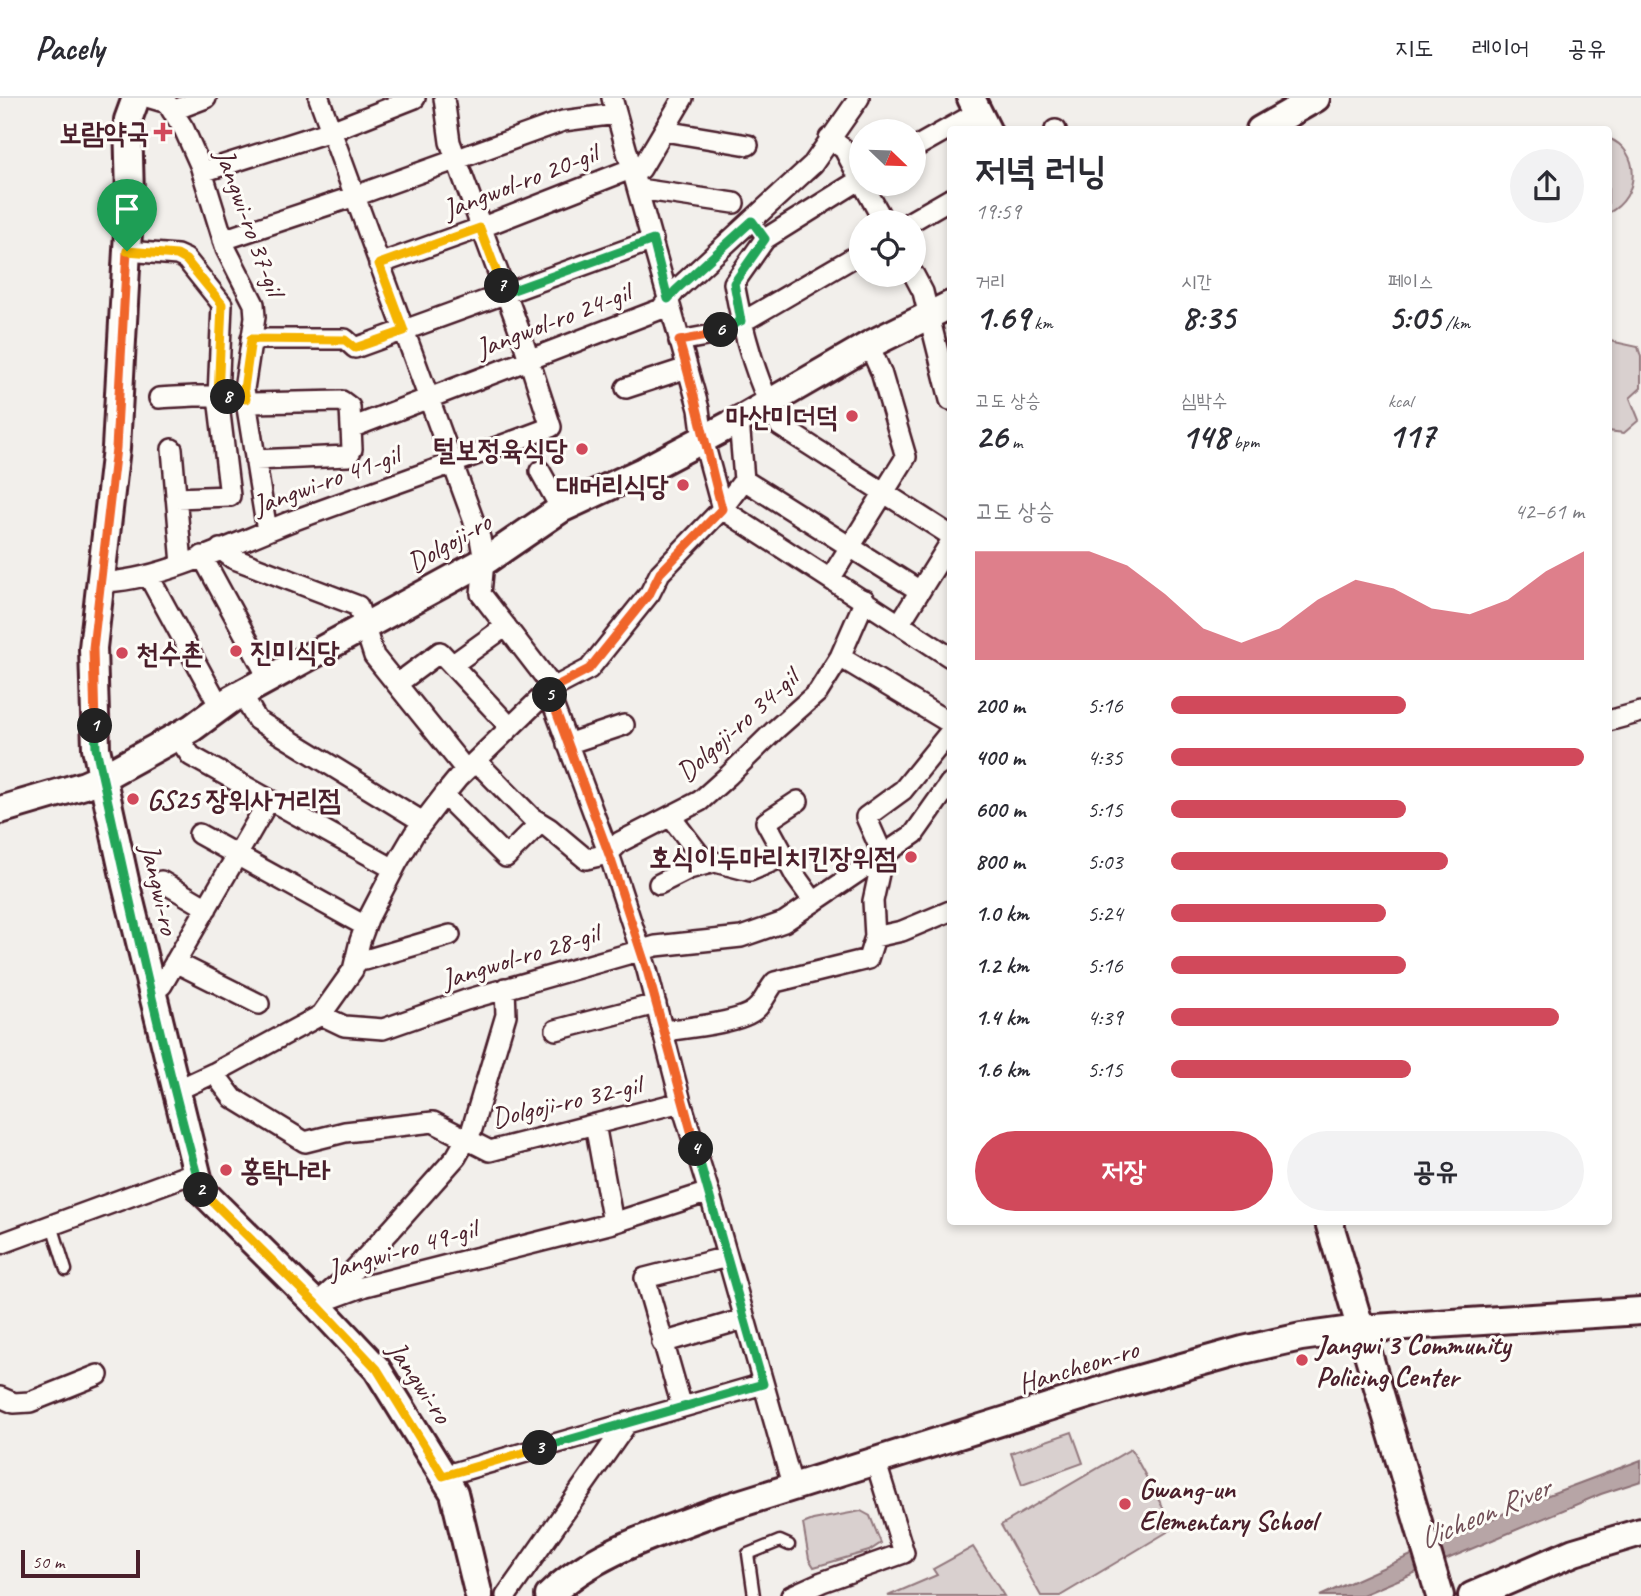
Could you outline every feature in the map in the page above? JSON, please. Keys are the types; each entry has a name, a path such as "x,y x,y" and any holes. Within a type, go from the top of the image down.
{"main road":[{"name":"Jangwi-ro","path":"136,98 128,120 131,196 116,448 93,648 96,748 152,993 201,1190 377,1369 454,1493 479,1596"},
{"path":"1266,126 1303,102"},
{"name":"Dolgoji-ro","path":"0,810 85,785 103,777 177,736 269,679 484,561 561,509 643,471 739,420 869,345 939,310"},
{"path":"1330,1225 1440,1596"},
{"name":"Hancheon-ro","path":"554,1591 598,1560 716,1511 1112,1387 1243,1350 1301,1337 1359,1329 1641,1311"},
{"path":"1472,1596 1574,1552 1641,1532"}],"street":[{"name":"Jangwi-ro 37-gil","path":"150,98 167,103 184,129 202,172 223,240 254,304 244,389 267,531"},
{"path":"172,111 206,98"},
{"name":"Dolgoji-ro 32-gil","path":"319,98 480,538 484,561 481,594 548,681 567,744 608,854 664,1031 681,1102 793,1488"},
{"path":"202,172 331,131 415,98"},
{"path":"443,98 450,142 529,359"},
{"name":"Jangwol-ro 20-gil","path":"379,264 623,172 636,180 683,98"},
{"name":"Jangwol-ro 24-gil","path":"351,428 661,309 676,290 813,164 859,98"},
{"path":"223,240 614,106 699,409 703,439 722,509 947,655"},
{"path":"955,126 979,113"},
{"path":"926,142 947,130"},
{"path":"664,131 748,145"},
{"path":"829,138 844,149 849,158"},
{"path":"636,180 734,203"},
{"path":"849,188 765,239 734,283 747,347 768,403 780,426 947,533"},
{"path":"926,212 947,200"},
{"path":"752,221 765,239"},
{"path":"251,339 345,340 355,348 653,240"},
{"path":"127,251 177,255 186,260 222,304 218,397 230,496 176,498"},
{"path":"679,341 712,335 849,260"},
{"path":"920,287 939,310 947,375"},
{"path":"830,579 906,457 881,372 869,345"},
{"name":"Jangwi-ro 41-gil","path":"101,582 120,582 182,564 551,427 529,359"},
{"path":"626,388 687,368"},
{"path":"159,398 218,397 246,399 252,403 342,401 350,407 352,449 348,456 255,460"},
{"path":"175,1091 321,1015 353,971 365,926 394,869 423,822 444,795 549,690 589,669 650,593 660,573 722,509 744,480 739,420"},
{"path":"172,449 182,564"},
{"path":"540,471 561,509"},
{"path":"744,480 920,592"},
{"path":"900,623 947,548"},
{"path":"211,553 232,558 358,606 374,656 461,764 482,767 530,817 586,859 608,854"},
{"path":"211,553 269,679"},
{"path":"148,575 231,701 257,720 423,822"},
{"name":"Dolgoji-ro 34-gil","path":"608,854 620,842 700,801 818,692 840,657 865,600"},
{"path":"397,684 506,626"},
{"path":"840,657 947,721"},
{"path":"446,658 510,727"},
{"path":"1612,720 1641,712"},
{"path":"567,744 624,725"},
{"path":"177,736 191,756 394,869"},
{"path":"664,1031 744,1017 757,1008 766,991 775,982 868,960 875,937 873,901 883,855 866,817 903,790 947,736"},
{"name":"Jangwol-ro 28-gil","path":"321,1015 344,1026 383,1029 505,988 639,950 741,937 784,922 914,834 947,787"},
{"path":"444,795 506,857 540,823"},
{"path":"152,993 162,985 269,800"},
{"path":"798,801 766,822 814,902"},
{"path":"914,834 947,803"},
{"path":"670,816 707,864"},
{"path":"199,834 365,926"},
{"path":"659,884 689,869 715,862 750,871 785,856"},
{"name":"Jangwi-ro","path":"161,881 207,908"},
{"path":"875,937 902,931 947,912"},
{"path":"356,959 365,960 450,934"},
{"path":"175,962 259,1004"},
{"name":"Jangwi-ro 49-gil","path":"316,1304 350,1274 456,1157 472,1129 506,1015 505,988"},
{"path":"556,1030 656,1004"},
{"name":"Dolgoji-ro 32-gil","path":"214,1073 233,1098 305,1142 345,1132 433,1122 491,1151 681,1102"},
{"path":"595,1124 612,1223"},
{"path":"0,1244 197,1172"},
{"name":"Jangwi-ro 49-gil","path":"316,1304 379,1282 612,1223 709,1192"},
{"path":"682,1407 645,1278 726,1256"},
{"path":"662,1343 744,1319"},
{"path":"0,1397 14,1403 30,1402 98,1375"},
{"path":"443,1476 763,1384"},
{"path":"506,1596 628,1423"},
{"path":"791,1596 904,1553 876,1463"}],"lane":[{"path":"52,1225 66,1270"},
{"path":"754,1596 748,1554 780,1541 789,1545"}],"shaded area":[{"path":"1612,140 1627,153 1633,174 1627,196 1612,210"},
{"path":"1612,341 1638,347 1641,357 1641,388 1630,398 1639,420 1624,433 1612,432"},
{"path":"1072,1432 1083,1463 1022,1485 1011,1453"},
{"path":"1131,1449 1174,1528 1060,1596 1041,1596 1001,1525"},
{"path":"1641,1460 1641,1481 1601,1494 1360,1596 1320,1596 1527,1503"},
{"path":"861,1511 870,1516 881,1543 869,1551 814,1567 809,1559 803,1524"},
{"path":"973,1547 1004,1596 888,1596 937,1575 933,1569"}],"place":[{"name":"보람약국","path":"163,132"},
{"name":"마산미더덕","path":"852,416"},
{"name":"털보정육식당","path":"582,449"},
{"name":"대머리식당","path":"683,485"},
{"name":"진미식당","path":"236,651"},
{"name":"천수촌","path":"122,653"},
{"name":"GS25 장위사거리점","path":"133,799"},
{"name":"호식이두마리치킨장위점","path":"911,857"},
{"name":"홍탁나라","path":"226,1170"},
{"name":"Jangwi 3 Community Policing Center","path":"1302,1360"},
{"name":"Gwang-un Elementary School","path":"1125,1504"}],"route":[{"path":"752,221 765,239 734,283 741,321 712,335 679,341 699,409 703,439 722,509 660,573 650,593 589,669 549,690 611,860 647,970 681,1102 763,1384 443,1476 377,1369 201,1190 174,1088 96,748 93,648 116,448 127,251 177,255 186,260 222,304 218,397 246,399 244,389 251,339 345,340 355,348 404,331 379,264 480,228 505,293 653,240 668,299 752,221"}],"water label":[{"name":"Uicheon River","path":"1484,1513"}]}
